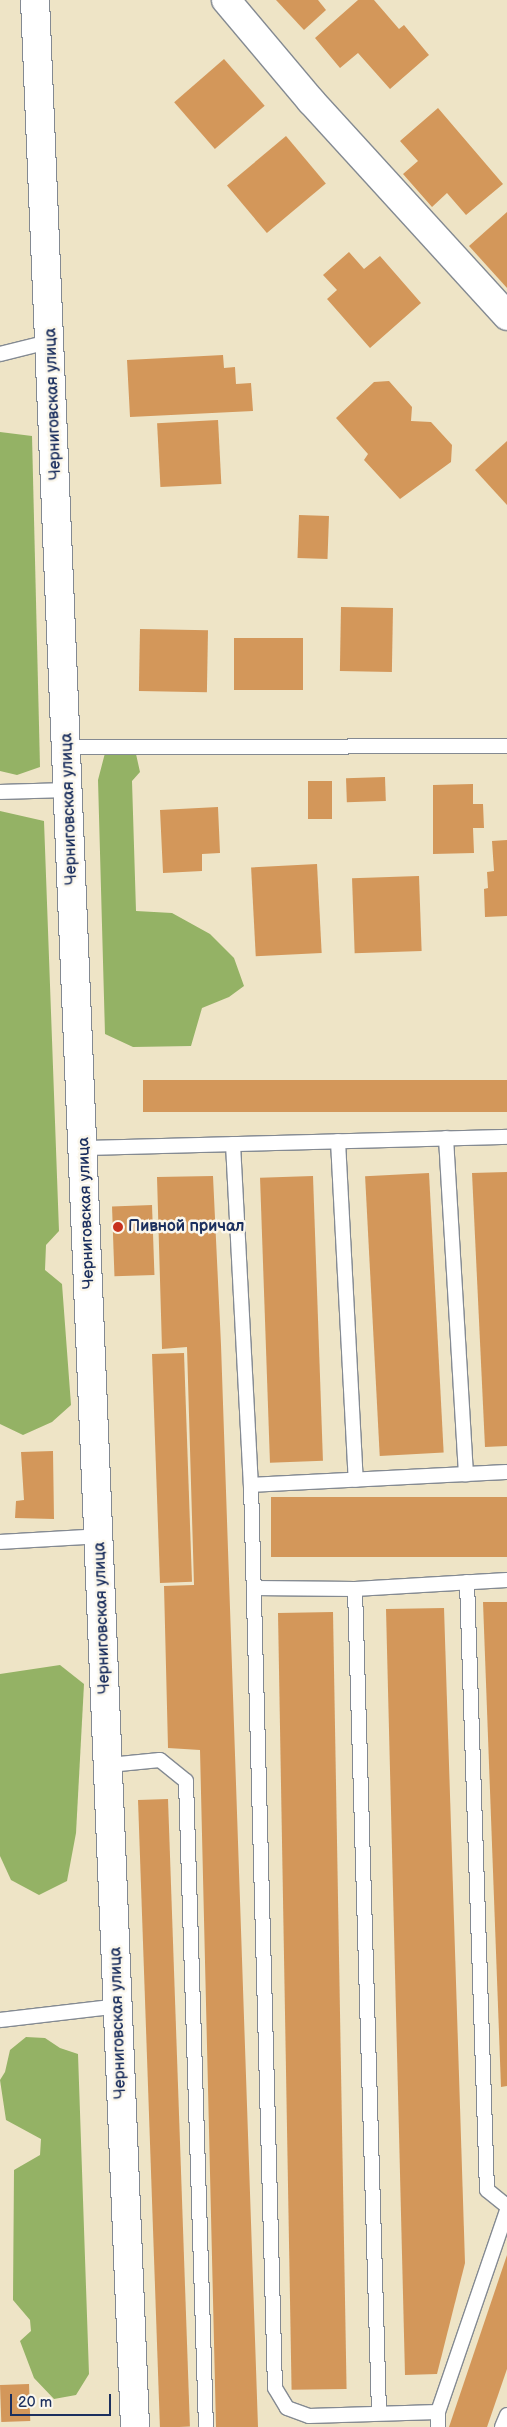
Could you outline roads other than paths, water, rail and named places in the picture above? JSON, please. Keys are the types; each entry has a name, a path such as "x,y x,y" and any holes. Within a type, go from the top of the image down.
{"street":[{"name":"Черниговская улица","path":"35,0 52,342 135,2427"},
{"path":"226,0 311,101 507,316"}],"lane":[{"path":"0,354 52,342"},
{"path":"68,747 507,746"},
{"path":"0,792 70,790"},
{"path":"84,1148 507,1137"},
{"path":"446,1138 466,1474"},
{"path":"338,1141 356,1480"},
{"path":"232,1144 251,1485 275,2388 287,2408 309,2416 379,2412 438,2412"},
{"path":"251,1485 507,1472"},
{"path":"0,1542 100,1536"},
{"path":"254,1588 355,1589 507,1580"},
{"path":"467,1582 487,2190 507,2206"},
{"path":"355,1589 379,2412"},
{"path":"109,1765 160,1760 186,1781 206,2427"},
{"path":"0,2020 119,2006"},
{"path":"438,2427 438,2412 507,2210"},
{"path":"502,2427 507,2415"}],"place":[{"name":"Пивной причал","path":"118,1227"}]}
